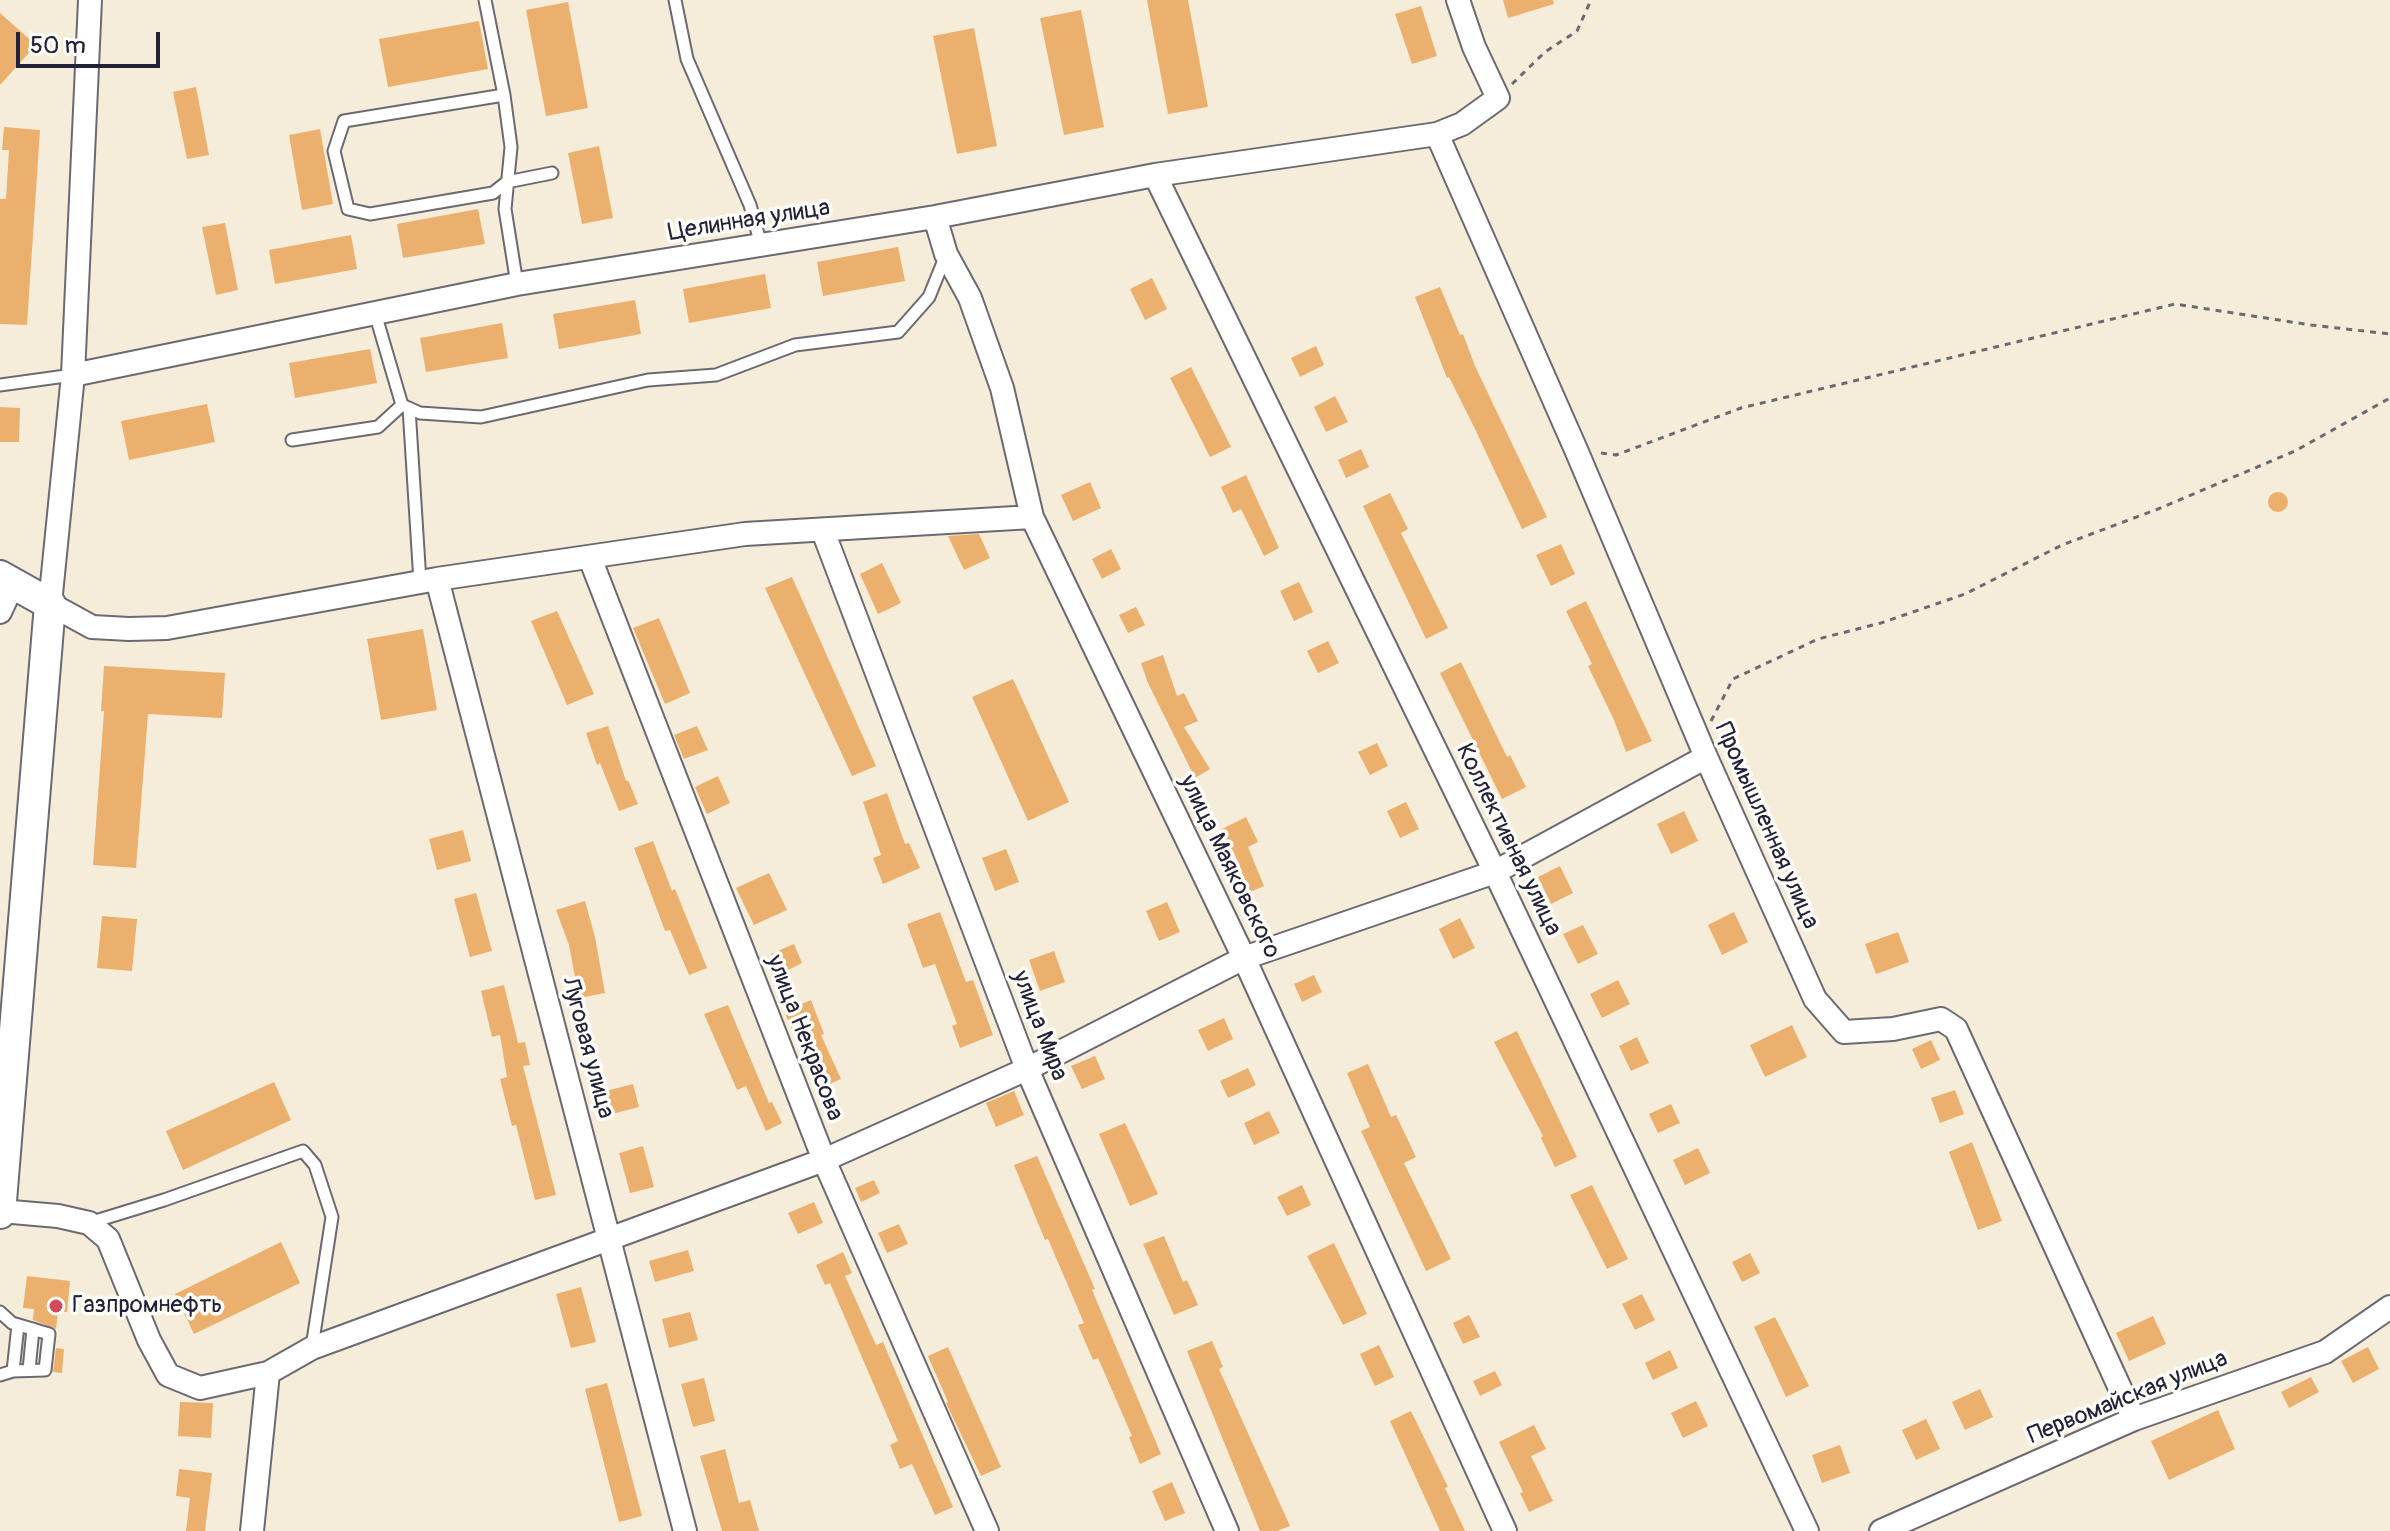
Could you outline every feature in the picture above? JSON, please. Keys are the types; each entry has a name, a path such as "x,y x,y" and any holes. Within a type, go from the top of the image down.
{"main road":[{"path":"0,1212 50,604 7,580"}],"street":[{"path":"90,0 73,375 50,604 92,627 167,628 429,580 745,534 1032,517"},
{"path":"1458,0 1474,47 1498,98"},
{"name":"Целинная улица","path":"73,375 517,284 935,217 1155,175 1437,134 1462,124 1498,98"},
{"name":"Промышленная улица","path":"1437,134 1577,452 1706,757 1815,999 1844,1032 1893,1029 1941,1019 1956,1029 2134,1419"},
{"name":"Коллективная улица","path":"1155,175 1495,872 1807,1531"},
{"name":"улица Маяковского","path":"935,217 946,254 970,298 1002,388 1032,517 1244,958 1505,1531"},
{"name":"улица Мира","path":"823,531 1027,1069 1227,1531"},
{"name":"улица Некрасова","path":"590,558 824,1160 987,1531"},
{"path":"0,612 7,580"},
{"name":"Луговая улица","path":"429,580 610,1239 685,1531"},
{"path":"0,1212 58,1216 89,1223 108,1239 149,1340 168,1375 200,1388 268,1373 312,1348 824,1160 1027,1069 1244,958 1495,872 1706,757"},
{"name":"Первомайская улица","path":"1881,1531 2134,1419 2325,1352 2390,1307"},
{"path":"252,1531 268,1373"}],"lane":[{"path":"485,0 511,147 505,209 517,284"},
{"path":"675,0 687,59 750,205 761,245"},
{"path":"504,95 344,121 334,151 348,209 370,214 493,193 507,182 552,173"},
{"path":"405,406 420,413 481,417 648,380 716,375 795,345 898,332 929,297 946,254"},
{"path":"375,313 405,406 429,580"},
{"path":"0,385 73,375"},
{"path":"292,440 378,427 405,406"},
{"path":"89,1223 303,1151 315,1165 332,1217 312,1348"},
{"path":"0,1312 12,1323 49,1334 45,1370 13,1371 0,1375"},
{"path":"13,1371 18,1325"}],"path":[{"path":"1498,98 1545,52 1577,31 1591,0"},
{"path":"1577,452 1616,455 1741,408 2175,304 2390,334"},
{"path":"1696,734 1713,720 1733,679 1818,639 1881,623 1965,594 2062,545 2158,509 2295,451 2390,398"}],"building":[{"path":"1147,0 1188,0 1208,107 1168,114"},
{"path":"1503,0 1553,0 1554,4 1508,18"},
{"path":"568,2 588,108 546,116 526,10"},
{"path":"1421,6 1437,56 1412,64 1395,14"},
{"path":"1081,10 1104,127 1064,135 1040,18"},
{"path":"0,13 36,45 0,85"},
{"path":"479,21 488,69 388,87 379,39"},
{"path":"974,28 997,146 957,154 933,36"},
{"path":"196,87 209,155 187,159 173,92"},
{"path":"4,127 40,130 27,325 0,324 0,199 6,199 9,150 2,150"},
{"path":"320,129 333,204 302,210 289,135"},
{"path":"599,146 613,218 582,224 568,153"},
{"path":"478,209 485,244 403,258 397,224"},
{"path":"225,223 238,290 216,295 202,227"},
{"path":"351,235 357,269 275,284 269,250"},
{"path":"898,247 905,281 823,296 817,262"},
{"path":"765,274 771,308 689,323 683,289"},
{"path":"1152,278 1167,309 1145,320 1130,289"},
{"path":"1440,287 1547,517 1522,529 1447,378 1415,297"},
{"path":"635,300 641,334 559,349 553,314"},
{"path":"502,323 508,358 426,372 420,338"},
{"path":"1316,346 1324,365 1300,377 1291,358"},
{"path":"370,349 377,383 295,398 289,363"},
{"path":"1191,367 1231,447 1210,457 1170,378"},
{"path":"1335,396 1348,422 1326,432 1314,407"},
{"path":"207,404 215,442 129,460 121,421"},
{"path":"0,407 20,408 19,442 0,442"},
{"path":"1361,449 1369,467 1346,478 1338,460"},
{"path":"1246,475 1279,548 1264,556 1241,509 1233,513 1221,487"},
{"path":"1090,482 1101,508 1073,521 1061,495"},
{"path":"2278,492 2285,495 2288,502 2285,509 2278,512 2271,509 2268,502 2271,495"},
{"path":"1390,493 1408,529 1401,533 1448,628 1426,639 1363,506"},
{"path":"979,534 990,558 964,570 948,536"},
{"path":"1561,544 1575,574 1551,586 1536,555"},
{"path":"1111,549 1121,569 1102,579 1092,559"},
{"path":"882,563 901,603 878,614 860,574"},
{"path":"792,577 876,766 852,776 765,588"},
{"path":"1299,582 1313,612 1294,621 1280,591"},
{"path":"1586,601 1652,741 1626,752 1588,666 1592,664 1566,611"},
{"path":"1136,607 1145,625 1128,633 1119,615"},
{"path":"557,611 594,694 567,705 531,621"},
{"path":"659,618 690,693 665,704 633,628"},
{"path":"423,629 437,710 381,720 367,639"},
{"path":"1328,641 1339,663 1318,673 1307,651"},
{"path":"1163,655 1177,696 1184,693 1198,721 1184,727 1210,769 1195,778 1141,663"},
{"path":"1461,662 1507,757 1510,755 1526,787 1502,799 1440,673"},
{"path":"104,666 225,673 222,718 148,714 136,868 93,865 104,711 101,711"},
{"path":"1013,679 1069,802 1028,821 972,697"},
{"path":"608,726 626,781 638,804 619,811 586,733"},
{"path":"697,726 708,750 684,759 674,735"},
{"path":"1377,743 1388,766 1370,775 1358,752"},
{"path":"718,776 730,803 707,814 695,787"},
{"path":"887,793 905,844 909,843 920,868 883,884 873,858 881,855 863,802"},
{"path":"1406,802 1419,829 1400,838 1387,811"},
{"path":"1684,811 1698,841 1671,854 1657,824"},
{"path":"1246,817 1258,842 1248,847 1264,886 1250,892 1234,853 1220,830"},
{"path":"463,830 471,861 437,870 429,839"},
{"path":"653,841 707,968 689,975 670,930 665,931 634,848"},
{"path":"1006,849 1019,882 995,891 982,858"},
{"path":"1560,866 1573,893 1551,904 1538,877"},
{"path":"769,873 787,910 754,925 736,888"},
{"path":"476,893 492,951 470,957 454,899"},
{"path":"585,901 605,993 579,998 569,945 556,910"},
{"path":"1167,902 1180,932 1159,941 1146,911"},
{"path":"940,912 966,982 973,980 993,1035 960,1048 952,1026 957,1024 935,964 923,968 907,924"},
{"path":"1734,912 1748,942 1722,955 1708,925"},
{"path":"102,916 137,919 132,971 97,968"},
{"path":"1460,918 1475,948 1453,959 1439,929"},
{"path":"1583,925 1598,954 1578,964 1563,934"},
{"path":"1898,932 1909,962 1876,974 1865,944"},
{"path":"794,944 802,963 780,974 771,954"},
{"path":"1054,951 1065,982 1040,991 1029,960"},
{"path":"1314,975 1322,992 1302,1002 1294,984"},
{"path":"1618,980 1630,1004 1602,1018 1590,994"},
{"path":"504,985 518,1043 525,1042 530,1065 523,1066 556,1195 535,1200 516,1125 512,1126 500,1079 507,1077 500,1035 492,1037 481,991"},
{"path":"811,1000 824,1034 821,1035 841,1079 818,1089 784,1011"},
{"path":"728,1005 769,1103 772,1102 782,1123 766,1131 746,1086 737,1090 704,1014"},
{"path":"1224,1018 1233,1039 1208,1051 1198,1030"},
{"path":"1792,1025 1807,1057 1765,1077 1750,1045"},
{"path":"1517,1031 1577,1157 1555,1167 1541,1138 1543,1136 1494,1042"},
{"path":"1637,1037 1649,1063 1631,1071 1619,1046"},
{"path":"1931,1040 1940,1060 1921,1069 1912,1049"},
{"path":"1095,1056 1105,1079 1082,1089 1071,1066"},
{"path":"1368,1064 1391,1117 1396,1115 1416,1157 1404,1163 1451,1259 1426,1271 1361,1131 1370,1127 1347,1073"},
{"path":"1248,1068 1256,1085 1228,1098 1220,1081"},
{"path":"274,1082 291,1120 183,1170 166,1131"},
{"path":"633,1084 639,1107 608,1115 602,1092"},
{"path":"1955,1090 1964,1114 1940,1123 1931,1098"},
{"path":"1014,1091 1024,1115 996,1127 986,1103"},
{"path":"1671,1104 1680,1123 1658,1133 1649,1114"},
{"path":"1269,1111 1280,1133 1254,1145 1244,1123"},
{"path":"1125,1123 1158,1194 1130,1206 1099,1134"},
{"path":"1972,1142 2002,1221 1978,1230 1949,1152"},
{"path":"643,1146 654,1187 630,1193 619,1153"},
{"path":"1698,1148 1710,1173 1685,1185 1673,1160"},
{"path":"1037,1156 1095,1289 1092,1290 1161,1454 1140,1464 1129,1437 1132,1436 1098,1358 1093,1360 1078,1325 1084,1323 1014,1165"},
{"path":"874,1180 880,1193 861,1202 855,1188"},
{"path":"1302,1185 1311,1205 1287,1216 1277,1197"},
{"path":"1592,1185 1628,1259 1607,1269 1570,1195"},
{"path":"814,1202 823,1223 798,1234 788,1213"},
{"path":"899,1224 908,1244 887,1253 878,1233"},
{"path":"1164,1236 1183,1282 1187,1280 1198,1305 1174,1315 1143,1244"},
{"path":"281,1242 300,1283 194,1334 175,1294"},
{"path":"1334,1243 1367,1314 1343,1325 1307,1256"},
{"path":"688,1250 694,1271 655,1282 649,1261"},
{"path":"843,1252 852,1273 845,1276 876,1345 883,1342 953,1507 935,1515 912,1464 900,1469 890,1445 898,1441 830,1283 825,1285 816,1265"},
{"path":"1750,1253 1760,1273 1742,1282 1732,1262"},
{"path":"27,1276 70,1281 67,1312 58,1311 56,1329 33,1320 34,1309 23,1308"},
{"path":"581,1287 596,1342 571,1348 556,1294"},
{"path":"1642,1294 1655,1320 1635,1330 1622,1304"},
{"path":"690,1312 698,1340 669,1348 662,1319"},
{"path":"1469,1315 1480,1337 1463,1344 1453,1323"},
{"path":"2153,1316 2166,1344 2129,1361 2116,1333"},
{"path":"1775,1317 1809,1386 1786,1397 1754,1327"},
{"path":"1212,1341 1223,1367 1219,1369 1290,1526 1277,1531 1260,1531 1187,1351"},
{"path":"1379,1345 1394,1377 1375,1386 1360,1354"},
{"path":"948,1347 1001,1467 981,1476 946,1403 928,1356"},
{"path":"2368,1347 2379,1369 2353,1383 2341,1361"},
{"path":"56,1348 64,1349 62,1373 53,1372"},
{"path":"1670,1350 1678,1368 1653,1380 1645,1363"},
{"path":"1495,1371 1502,1385 1480,1396 1473,1381"},
{"path":"2311,1377 2319,1392 2289,1408 2281,1392"},
{"path":"704,1378 715,1421 693,1427 681,1384"},
{"path":"607,1383 642,1516 619,1522 585,1389"},
{"path":"1980,1389 1993,1417 1965,1430 1952,1402"},
{"path":"1696,1401 1708,1426 1683,1438 1671,1413"},
{"path":"180,1402 213,1403 211,1438 178,1436"},
{"path":"2218,1410 2235,1449 2169,1480 2151,1441"},
{"path":"1411,1411 1448,1487 1445,1488 1465,1531 1440,1531 1390,1421"},
{"path":"1926,1419 1940,1449 1916,1460 1902,1430"},
{"path":"1534,1425 1546,1449 1531,1456 1553,1501 1529,1512 1499,1442"},
{"path":"1840,1445 1850,1473 1822,1483 1812,1455"},
{"path":"725,1449 739,1503 750,1500 759,1531 722,1531 700,1456"},
{"path":"179,1469 212,1473 205,1531 186,1531 190,1498 176,1496"},
{"path":"1172,1482 1185,1513 1165,1521 1152,1491"}],"place":[{"name":"Газпромнефть","path":"56,1306"}]}
